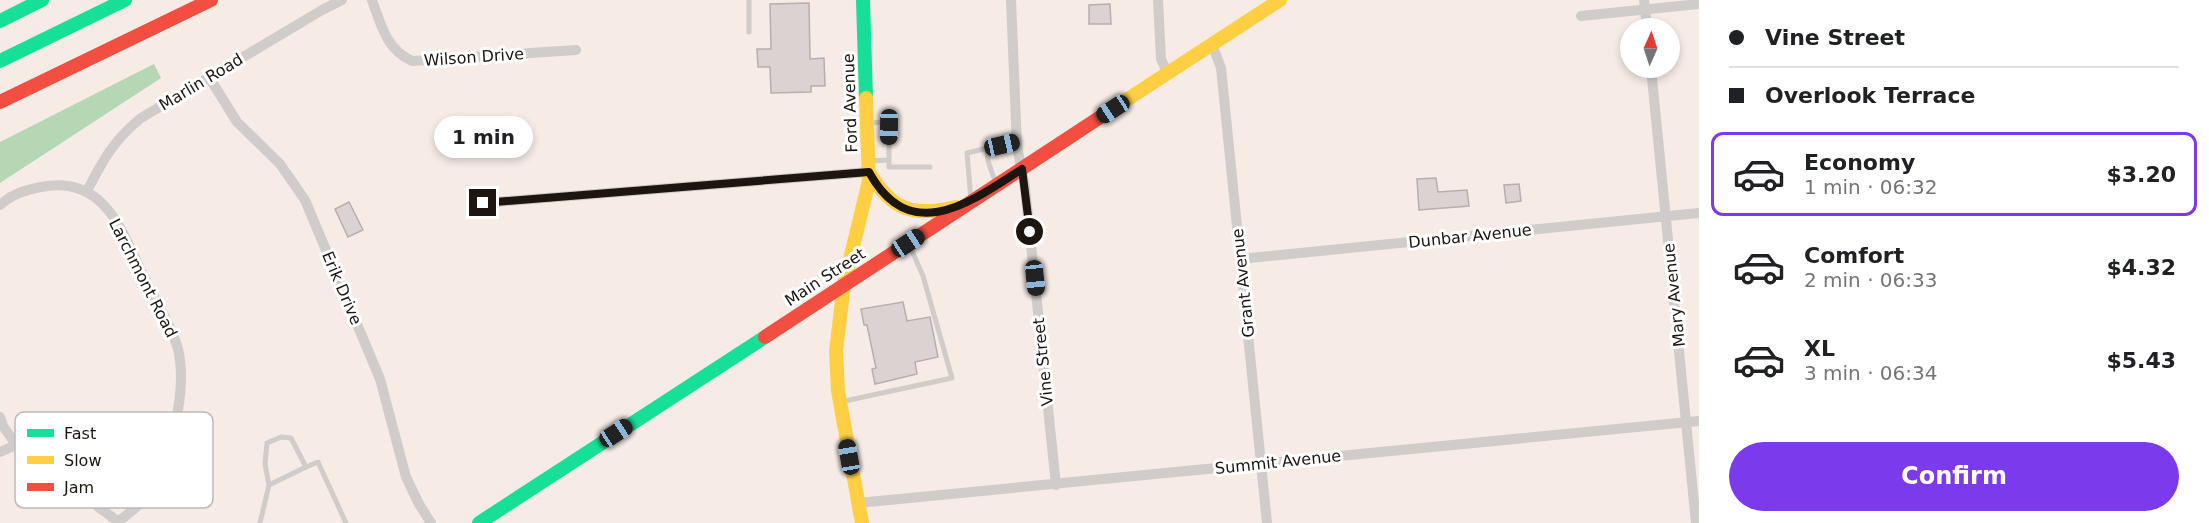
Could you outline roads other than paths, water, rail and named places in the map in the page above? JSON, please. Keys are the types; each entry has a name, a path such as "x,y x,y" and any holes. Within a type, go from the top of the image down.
{"main road":[{"path":"0,21 42,0"},
{"path":"0,61 125,0"},
{"path":"0,102 211,0"},
{"name":"Ford Avenue","path":"862,523 840,402 836,351 844,284 865,201 869,167 863,0"},
{"name":"Main Street","path":"479,523 1280,0"},
{"path":"869,167 885,196 904,209 932,212 971,202"}],"street":[{"name":"Marlin Road","path":"87,191 107,151 121,134 141,118 322,9 342,0"},
{"name":"Wilson Drive","path":"372,0 386,38 400,55 412,61 576,50"},
{"name":"Vine Street","path":"1011,0 1017,141 1022,169 1056,485"},
{"path":"1158,0 1161,59 1167,74"},
{"path":"1581,16 1644,5 1699,4"},
{"name":"Grant Avenue","path":"1212,44 1221,68 1267,523"},
{"name":"Erik Drive","path":"209,77 237,122 279,164 305,200 380,379 406,477 431,523"},
{"name":"Mary Avenue","path":"1652,78 1696,523"},
{"path":"483,203 869,167"},
{"path":"0,205 21,190 55,184 87,191"},
{"name":"Larchmont Road","path":"87,191 115,218 178,347 181,389 176,412"},
{"name":"Dunbar Avenue","path":"1240,260 1699,213"},
{"name":"Larchmont Road","path":"0,417 3,426 15,444"},
{"name":"Summit Avenue","path":"858,502 1056,485 1699,421"},
{"path":"0,452 15,445"},
{"name":"Larchmont Road","path":"100,508 119,522 134,508"}],"lane":[{"path":"749,0 749,32"},
{"path":"867,123 884,122 889,127 889,167 930,167"},
{"path":"971,202 967,153 1017,141"},
{"path":"987,148 988,161 997,185"},
{"path":"869,167 889,160"},
{"path":"840,402 952,378 923,276 908,243"},
{"path":"260,523 269,484 265,464 267,443 281,437 291,438 306,467"},
{"path":"269,484 318,462 346,523"}]}
